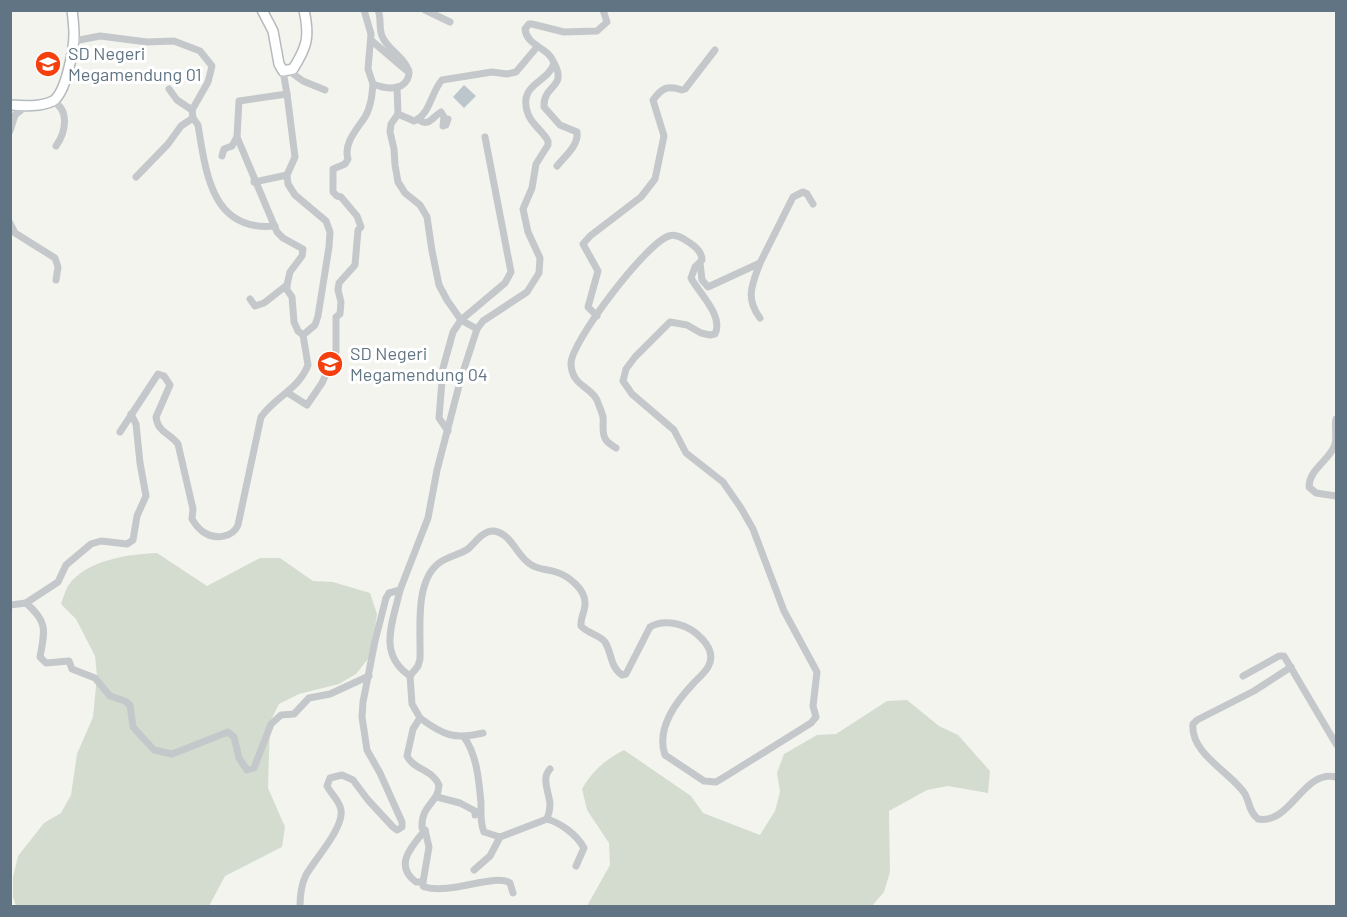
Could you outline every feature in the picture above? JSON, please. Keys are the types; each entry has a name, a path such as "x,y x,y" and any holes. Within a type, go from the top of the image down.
{"street":[{"path":"10,105 39,105 52,101 60,94 74,41 72,10"},
{"path":"262,10 273,31 279,64 303,81 324,90"},
{"path":"286,71 299,60 308,38 303,10"},
{"path":"288,393 307,405 322,383 336,352 336,317 340,314 342,302 338,290 339,283 355,265 358,230 361,226 350,207 333,192 333,169 345,164 348,159 346,153 353,135 371,103 373,84 368,69 372,40 364,10"},
{"path":"373,84 390,88 397,87 405,82 409,73 407,67 382,37 378,10"},
{"path":"425,10 450,22"},
{"path":"557,166 575,144 578,135 577,132 560,125 544,107 543,101 548,91 559,80 559,72 552,58 546,51 537,47 525,33 525,29 529,24 564,32 589,33 597,31 607,22 603,10"},
{"path":"74,41 100,36 147,42 174,41 196,48 205,55 212,66 208,82 192,110 193,118 198,125 214,192 222,208 235,219 261,227 276,226"},
{"path":"372,40 409,73"},
{"path":"398,114 410,120 418,119 424,113 442,80 492,72 511,74 516,72 537,47"},
{"path":"597,316 588,307 598,271 583,244 640,197 653,183 664,136 653,100 663,88 671,86 685,89 715,50"},
{"path":"410,676 396,664 390,649 390,636 400,591 428,518 461,378 477,329 483,321 527,292 539,273 540,258 528,232 523,209 532,188 536,164 548,141 529,117 526,99 533,85 549,74 554,63"},
{"path":"286,71 289,123 295,157 287,175 290,190 326,221 330,232 318,316 315,325 303,335"},
{"path":"397,87 398,114 391,124 390,132 398,182 405,193 420,205 427,218 439,285 461,320 477,329"},
{"path":"169,89 177,100 192,110"},
{"path":"120,432 158,374 164,375 170,385 156,417 162,431 178,444 193,509 192,519 205,534 214,537 228,535 235,531 261,417 272,404 288,393 303,376 308,365 303,335 298,331 294,322 292,297 287,290 290,272 302,256 303,249 280,236 254,182 237,137 239,101 287,94"},
{"path":"52,101 59,104 64,112 62,136 57,146"},
{"path":"10,131 15,115 26,106"},
{"path":"418,119 422,123 428,123 441,112 444,117 444,126 448,119"},
{"path":"136,177 168,144 181,126 193,118"},
{"path":"222,156 224,149 232,146 237,137"},
{"path":"447,431 439,420 442,368 453,332 461,320 505,283 512,272 485,137"},
{"path":"254,182 287,175"},
{"path":"760,318 752,306 751,293 760,263 793,197 803,192 813,204"},
{"path":"10,223 15,232 55,258 58,267 56,280"},
{"path":"616,448 606,440 602,414 596,397 578,384 571,368 571,358 597,316 643,255 669,235 681,237 700,253 702,280 708,287 760,263"},
{"path":"483,733 464,737 442,734 420,718 412,704 410,676 418,666 420,659 420,612 424,586 429,573 440,562 460,554 486,533 492,531 508,537 532,566 558,572 578,587 584,595 585,604 581,626 605,642 611,662 616,671 622,675 626,674 648,632 655,624 662,622 677,624 697,634 704,642 711,655 708,667 675,707 662,738 665,754 704,781 716,782 811,723 816,717 813,706 817,672 784,611 753,529 741,508 718,476 703,468 690,457 674,430 632,394 624,384 626,369 634,357 667,324 679,322 710,335 717,330 717,320 711,308 691,278 695,267 700,263"},
{"path":"250,299 255,306 264,303 287,285"},
{"path":"10,605 26,603 58,582 66,565 91,544 102,541 126,544 133,540 137,516 146,496 136,424 131,414"},
{"path":"1336,419 1335,446 1312,475 1309,484 1309,487 1316,493 1336,496"},
{"path":"300,906 302,886 306,875 337,828 341,817 339,804 327,786 330,778 342,775 353,780 393,827 397,830 402,827 402,822 380,773 367,750 362,717 375,641 386,598 389,593 400,591"},
{"path":"26,603 39,614 45,629 40,657 46,663 69,661 72,669 95,678 110,696 130,705 134,727 153,750 172,754 228,732 234,737 239,758 247,770 254,768 271,724 281,715 294,714 309,698 330,694 369,676"},
{"path":"1243,676 1279,656 1286,658 1336,744"},
{"path":"1291,667 1254,691 1197,720 1193,724 1193,731 1211,762 1244,792 1253,816 1258,819 1272,818 1286,809 1314,782 1326,776 1336,777"},
{"path":"420,718 413,729 407,756 411,763 428,771 439,785 437,796 424,810 422,828 425,830 429,847 423,886 444,890 501,879 510,883 513,893"},
{"path":"464,737 474,754 484,832 500,837 548,819 564,827 581,843 584,852 576,866"},
{"path":"548,819 550,806 545,778 550,769"},
{"path":"437,796 465,806 475,811 475,815"},
{"path":"423,882 416,882 408,874 406,861 412,846 425,830"},
{"path":"474,870 490,856 500,837"}],"shaded area":[{"path":"464,85 476,96 464,108 453,97"},
{"path":"157,553 207,586 260,558 280,558 313,581 333,582 370,593 377,614 371,655 356,674 339,684 299,694 279,704 270,722 268,788 285,827 282,847 225,876 209,906 16,906 13,897 13,877 18,856 44,823 61,813 71,795 77,754 93,717 97,676 95,656 76,619 61,604 65,592 76,577 96,564 121,557"},
{"path":"907,700 939,726 958,735 990,771 988,793 948,786 927,790 889,811 890,872 884,892 872,906 587,906 610,865 609,843 587,810 582,789 595,771 611,758 624,750 691,796 703,813 760,835 775,811 780,792 777,773 784,754 817,735 836,734 887,701"}],"place":[{"name":"SD Negeri Megamendung 01","path":"48,64"},
{"name":"SD Negeri Megamendung 04","path":"330,364"}]}
